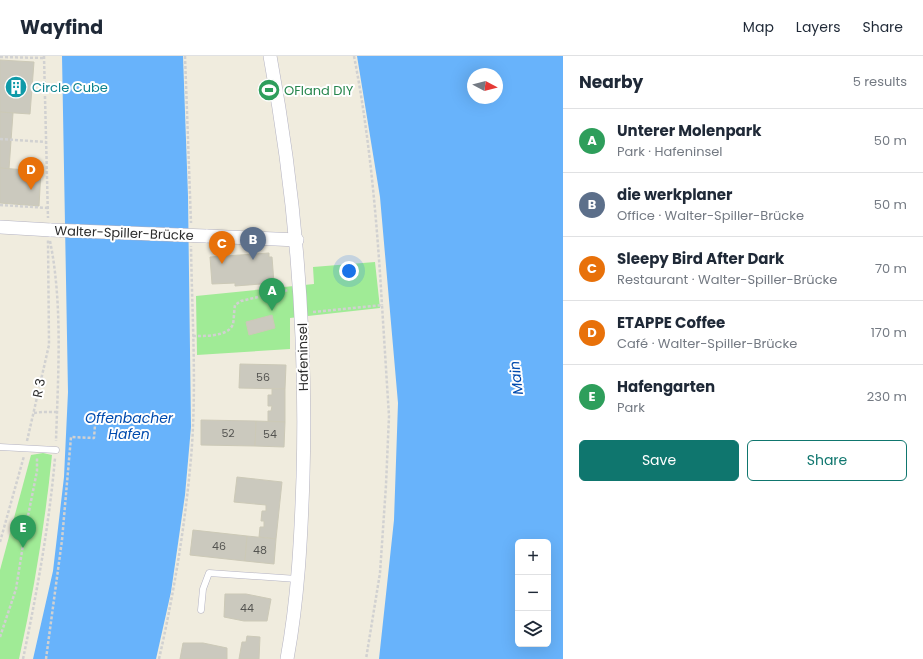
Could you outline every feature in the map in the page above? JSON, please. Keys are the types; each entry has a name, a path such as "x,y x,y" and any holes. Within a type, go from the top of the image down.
{"street":[{"name":"Hafeninsel","path":"270,56 279,104 297,240 302,313 304,430 297,579 288,659"},
{"name":"Walter-Spiller-Brücke","path":"0,227 297,240"}],"lane":[{"path":"0,447 56,450"},
{"path":"201,610 203,589 209,573 297,579"}],"path":[{"path":"185,56 191,228"},
{"path":"354,56 366,124 372,173 389,416 380,573 366,659"},
{"path":"0,57 44,57"},
{"name":"R 3","path":"0,542 26,449 49,345 50,230 48,208 44,57"},
{"path":"0,139 46,142"},
{"path":"0,205 48,208"},
{"path":"159,659 178,567 191,458 194,404 191,241"},
{"path":"192,336 218,334 228,331 232,324 235,306 241,301 300,288"},
{"path":"302,313 382,305"},
{"path":"34,413 57,412"},
{"path":"46,659 63,532 71,437 94,438 96,412"},
{"path":"0,637 17,581 37,471 36,449"}],"green space":[{"path":"375,262 380,308 290,318 290,349 197,355 196,296 314,284 313,267"},
{"path":"43,453 52,455 49,481 34,583 19,659 0,659 0,570 31,455"}],"water":[{"name":"Offenbacher Hafen","path":"62,56 183,56 188,196 191,427 185,495 171,592 156,659 33,659 53,571 64,477 68,392"},
{"name":"Main","path":"357,56 563,56 563,659 379,659 394,520 398,403 380,197"}],"building":[{"name":"Circle Cube","path":"0,60 34,62 30,114 0,112"},
{"path":"0,112 13,113 9,169 0,168"},
{"path":"0,168 41,171 39,206 0,203"},
{"path":"269,253 269,257 272,257 274,283 235,286 235,283 212,284 210,257"},
{"path":"272,315 275,328 249,335 246,322"},
{"path":"240,364 286,365 285,389 239,388"},
{"path":"272,389 285,389 285,422 268,421 268,411 271,411 272,406 268,406 268,395 272,395"},
{"path":"201,420 256,421 255,446 201,445"},
{"path":"256,421 285,422 284,447 255,446"},
{"path":"237,477 282,482 276,539 259,537 260,527 264,527 264,521 261,521 262,511 266,511 266,505 234,502"},
{"path":"193,530 247,536 245,561 190,555"},
{"path":"247,536 276,539 274,564 245,561"},
{"path":"225,594 246,594 271,599 267,621 244,621 224,617"},
{"path":"247,636 260,637 259,659 239,659 242,642 246,642"},
{"path":"183,643 203,643 227,648 227,659 180,659"}],"place":[{"name":"Circle Cube","path":"16,87"},
{"name":"OFland DIY","path":"269,90"},
{"name":"ETAPPE Coffee","path":"31,190"},
{"name":"die werkplaner","path":"253,260"},
{"name":"Sleepy Bird After Dark","path":"222,264"},
{"name":"Unterer Molenpark","path":"272,311"},
{"name":"Hafengarten","path":"23,548"}]}
